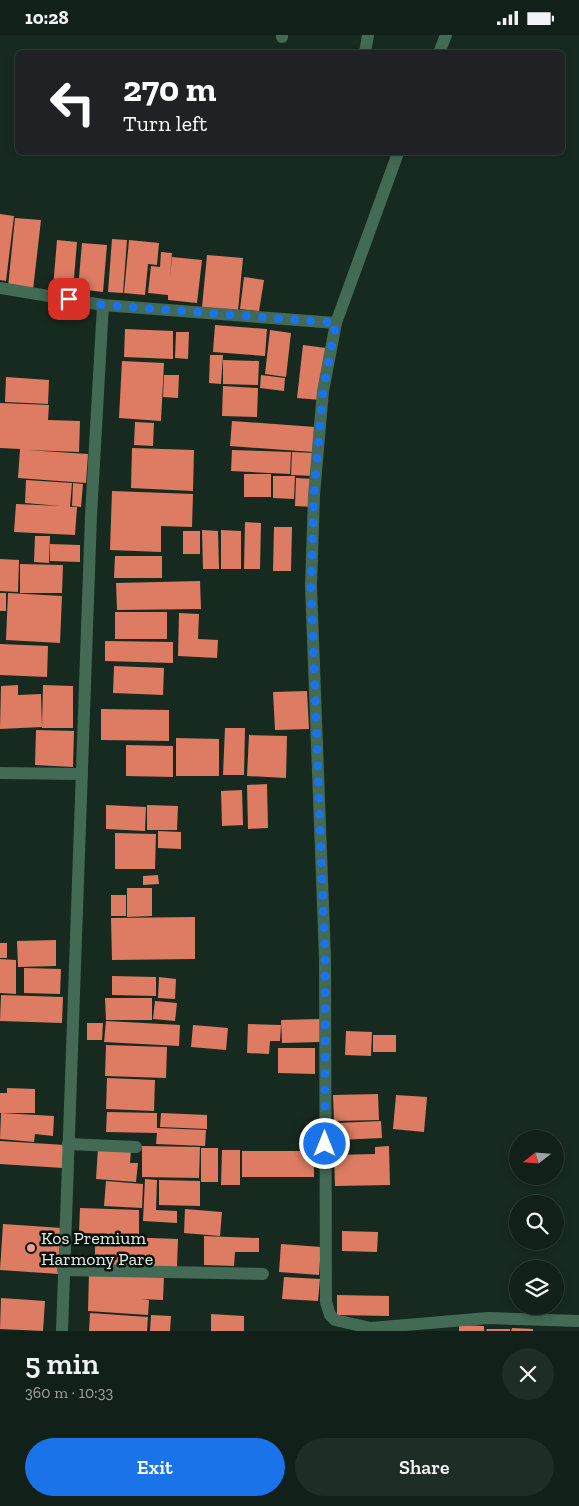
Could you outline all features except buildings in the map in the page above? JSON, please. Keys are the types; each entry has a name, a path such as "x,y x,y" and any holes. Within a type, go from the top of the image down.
{"street":[{"path":"365,50 368,35"},
{"path":"440,50 446,35"},
{"path":"397,155 336,323 323,391 314,495 311,586 325,958 326,1302 330,1315 336,1320 372,1328 488,1318 579,1321"},
{"path":"0,288 103,305 336,323"},
{"path":"62,1331 91,516 103,305"},
{"path":"0,773 82,774"},
{"path":"68,1144 136,1147"},
{"path":"63,1270 264,1274"}],"place":[{"name":"Kos Premium Harmony Pare","path":"31,1248"}],"route":[{"path":"69,299 103,305 336,323 323,391 314,495 311,586 316,677 325,958 325,1144"}]}
